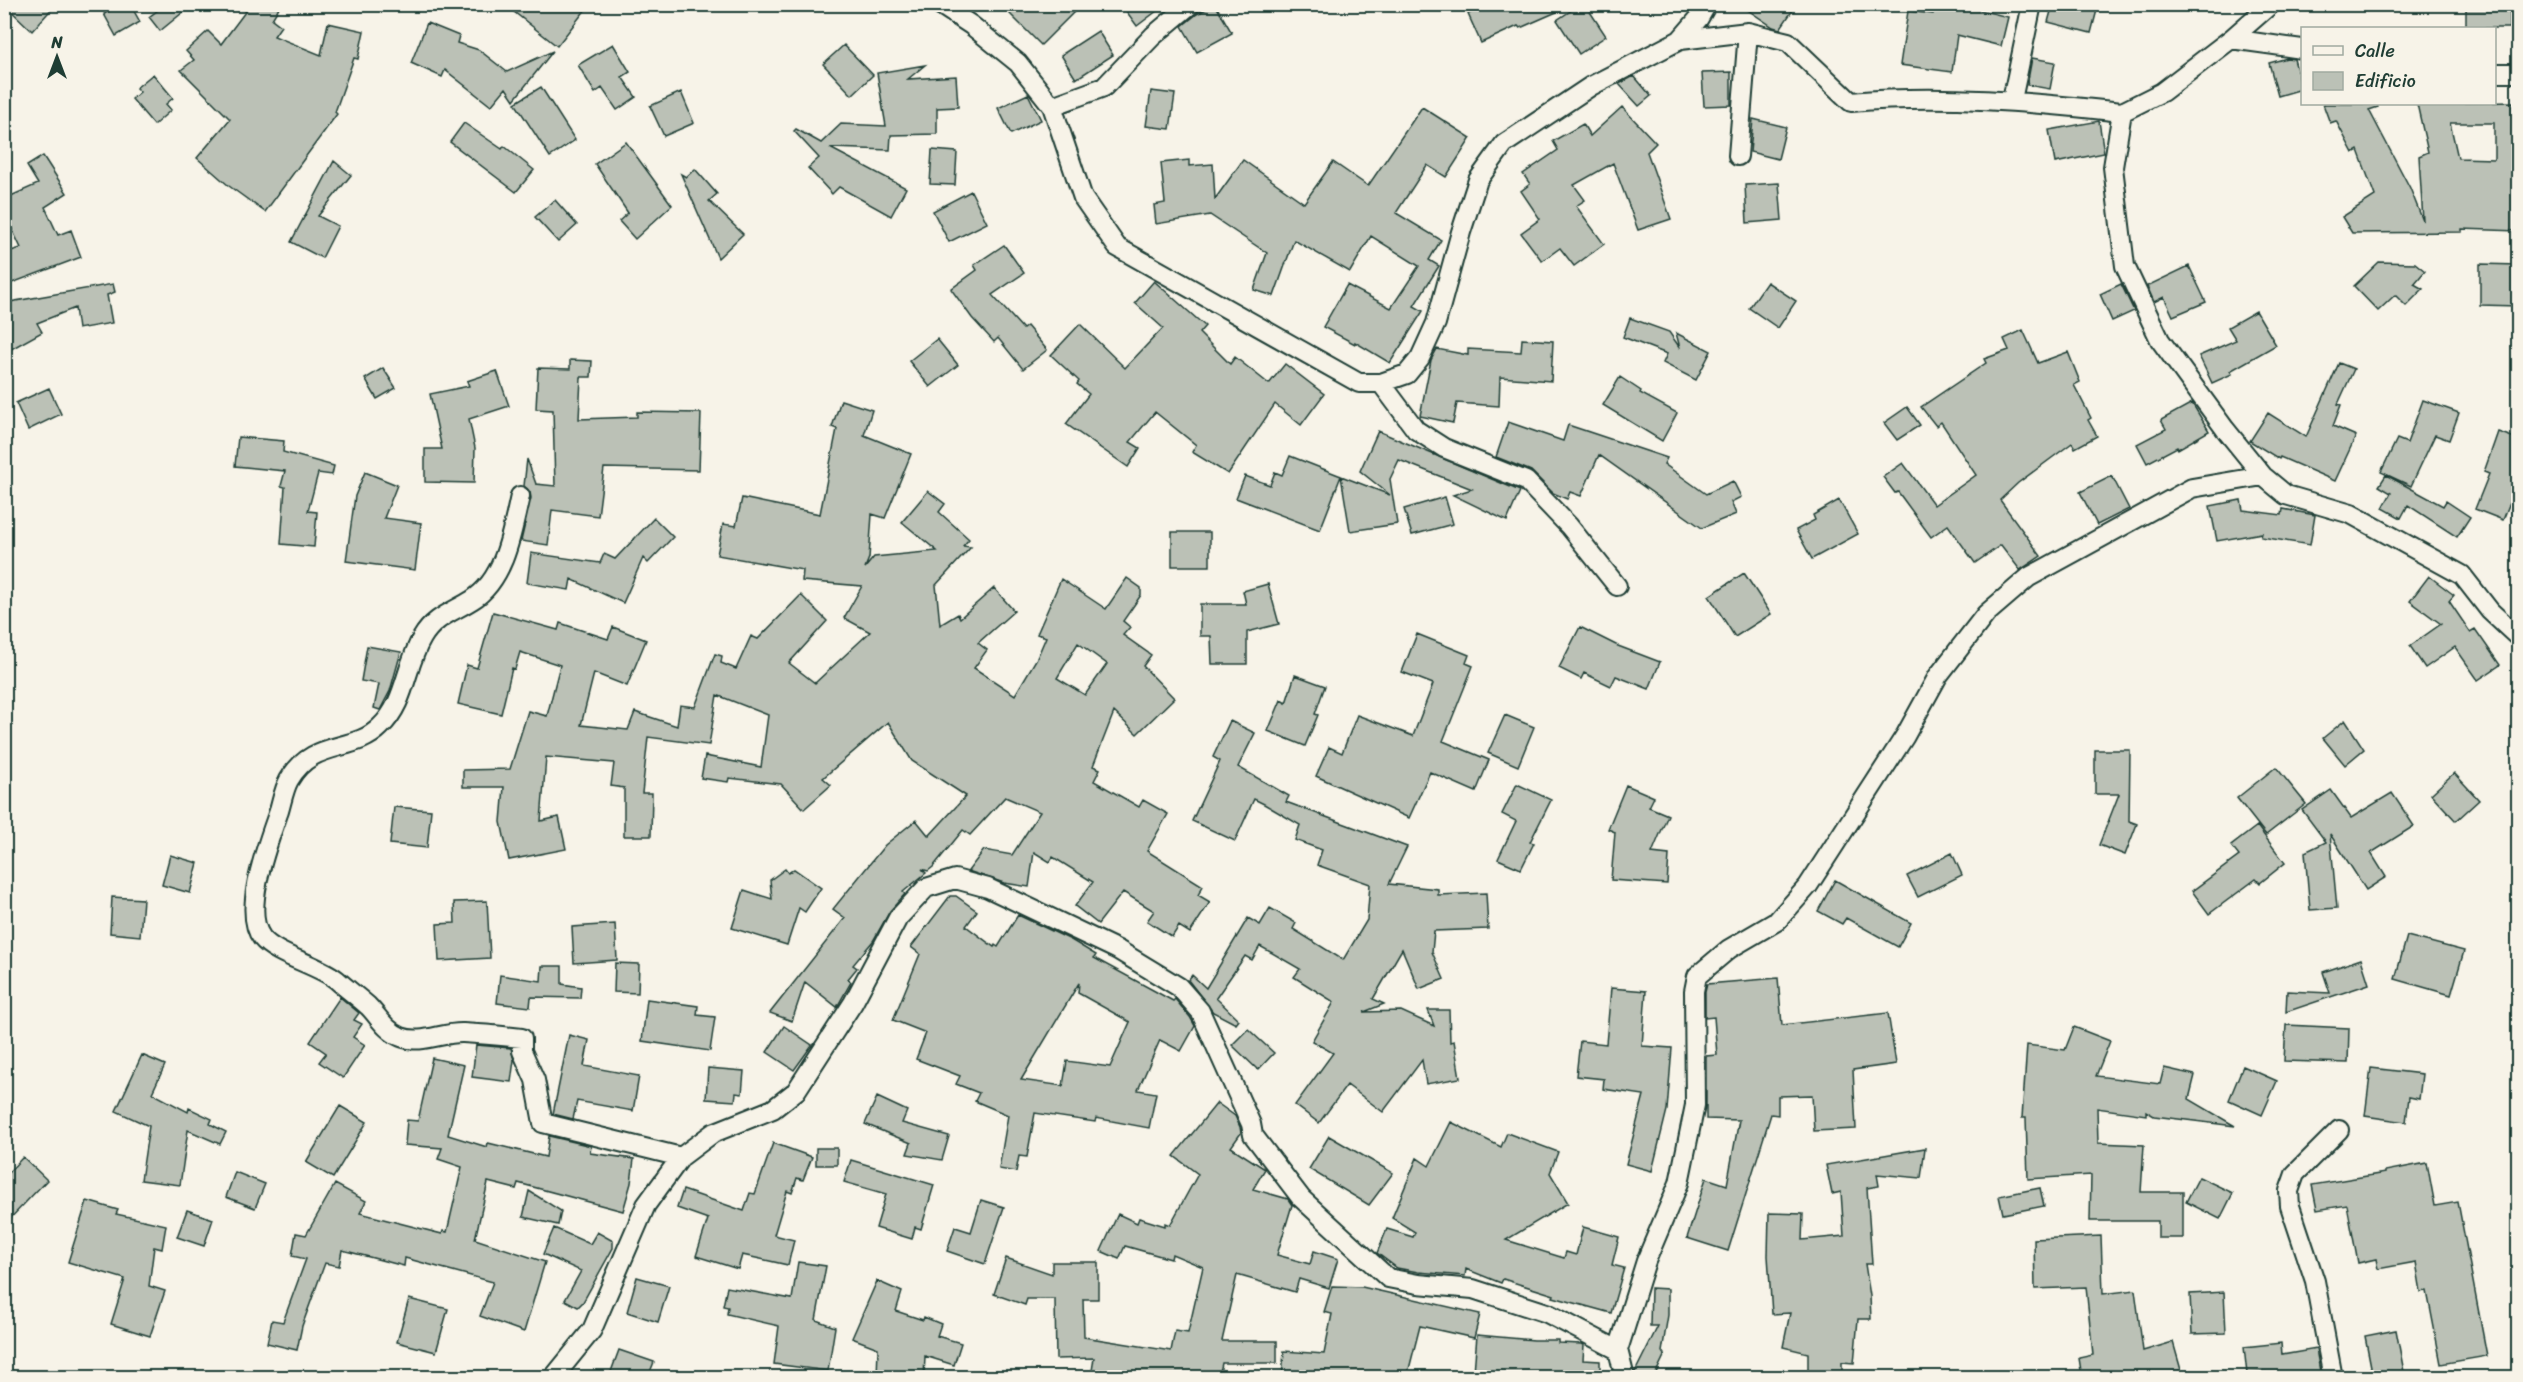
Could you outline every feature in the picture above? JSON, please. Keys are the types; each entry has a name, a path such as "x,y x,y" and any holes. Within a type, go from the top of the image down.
{"street":[{"path":"939,4 971,24 1018,63 1052,106 1083,198 1117,247 1359,383 1381,383 1407,374 1419,358 1436,323 1478,180 1504,144 1591,86 1680,40 1748,32 1788,42 1851,102 1905,97 2012,100 2122,112 2162,92 2231,39 2271,4"},
{"path":"1052,106 1104,87 1153,36 1191,4"},
{"path":"1680,40 1699,18 1707,4"},
{"path":"2012,100 2032,4"},
{"path":"1738,156 1748,32"},
{"path":"2231,39 2301,50"},
{"path":"2496,73 2518,73"},
{"path":"2122,112 2113,167 2125,266 2160,340 2224,429 2263,476 2286,495 2351,514 2462,575 2490,611 2518,637"},
{"path":"1381,383 1416,430 1444,448 1526,481 1569,526 1617,586"},
{"path":"1625,1377 1618,1350 1647,1261 1679,1183 1695,1105 1694,991 1697,976 1729,949 1778,921 1808,886 1905,736 1938,676 1986,614 2029,577 2192,488 2263,476"},
{"path":"520,496 510,540 492,583 473,600 440,617 422,637 399,703 380,728 354,742 327,748 305,760 288,781 263,858 255,903 255,922 262,938 279,950 334,977 370,1008 389,1031 402,1038 420,1039 463,1033 522,1038 522,1051 535,1080 543,1123 681,1157"},
{"path":"553,1377 592,1330 646,1205 681,1157 713,1133 773,1109 796,1091 853,1003 898,918 926,888 955,879 988,888 1119,950 1179,987 1200,1011 1251,1124 1253,1135 1301,1198 1388,1278 1418,1284 1473,1289 1547,1313 1618,1350"},
{"path":"2333,1377 2315,1281 2290,1206 2289,1191 2295,1174 2339,1130"}],"building":[{"path":"4,4 56,4 32,31"},
{"path":"121,4 130,4 140,22 116,36 104,14"},
{"path":"166,4 193,4 160,31 149,17"},
{"path":"251,4 281,4 272,19 281,26 274,36 321,55 328,23 364,31 358,59 354,58 335,112 337,114 265,212 229,186 197,158 230,119 181,70 194,60 186,51 208,31 221,44"},
{"path":"504,4 590,4 557,46"},
{"path":"1020,4 1082,4 1041,45 1010,14"},
{"path":"1121,4 1166,4 1137,26"},
{"path":"1215,4 1232,33 1197,52 1182,26"},
{"path":"1488,4 1575,4 1481,43 1468,14"},
{"path":"1581,4 1585,4 1606,36 1579,54 1557,20"},
{"path":"1739,4 1797,4 1780,29 1773,27"},
{"path":"1934,4 1960,5 2008,17 2001,46 1957,35 1952,72 1900,65 1908,11 1933,14"},
{"path":"2053,4 2077,4 2097,10 2091,33 2048,22"},
{"path":"2466,4 2510,4 2510,28 2466,27"},
{"path":"427,23 459,36 457,43 479,50 507,72 553,51 514,100 506,88 491,106 445,70 442,77 411,63"},
{"path":"1098,31 1113,55 1076,79 1061,55"},
{"path":"613,44 630,72 622,77 636,97 617,110 602,88 595,93 578,65"},
{"path":"844,45 873,75 852,95 823,64"},
{"path":"2032,58 2055,62 2050,89 2027,85"},
{"path":"2287,58 2294,59 2301,89 2278,96 2269,63"},
{"path":"925,65 908,79 956,76 958,107 937,108 937,134 891,135 890,150 830,148 906,188 891,216 839,187 832,194 808,168 819,158 794,131 796,129 821,143 841,124 886,126 877,73"},
{"path":"1731,72 1731,105 1704,106 1702,73"},
{"path":"153,74 173,98 166,104 171,110 154,125 132,99 140,92 136,88"},
{"path":"1634,76 1651,96 1639,106 1619,84"},
{"path":"541,87 575,140 550,157 515,103"},
{"path":"1151,91 1175,94 1170,129 1146,126"},
{"path":"681,92 694,123 664,136 650,106"},
{"path":"1028,94 1041,120 1011,134 998,108"},
{"path":"2496,102 2513,102 2512,159 2518,159 2518,231 2462,229 2462,232 2352,233 2342,217 2375,196 2358,150 2353,153 2336,121 2330,123 2323,105 2377,105 2378,107 2369,110 2410,188 2423,221 2419,156 2428,152 2417,105 2496,105","holes":["2450,123 2494,123 2494,159 2458,158"]},
{"path":"1422,107 1471,138 1446,177 1427,165 1396,213 1441,240 1429,260 1439,266 1414,306 1423,311 1390,363 1355,342 1355,344 1323,327 1347,285 1391,308 1419,266 1371,236 1350,272 1294,240 1274,296 1254,290 1267,253 1210,215 1156,224 1154,205 1165,203 1161,163 1189,160 1189,166 1213,164 1215,199 1243,160 1304,203 1333,162 1368,186"},
{"path":"1622,107 1656,143 1647,152 1671,219 1638,230 1613,163 1574,185 1585,200 1576,206 1604,244 1574,266 1560,248 1542,261 1521,233 1540,219 1521,191 1530,184 1523,174 1558,150 1553,141 1583,124 1590,136"},
{"path":"1753,119 1786,127 1778,159 1750,152"},
{"path":"2099,121 2104,153 2055,163 2049,130"},
{"path":"464,123 502,149 504,146 534,170 516,192 450,142"},
{"path":"626,142 672,205 635,239 619,221 628,213 595,164"},
{"path":"932,150 957,152 955,185 930,184"},
{"path":"43,156 67,193 45,207 58,235 71,230 81,257 4,286 4,253 21,248 4,212 4,199 38,184 27,166"},
{"path":"334,161 351,175 318,216 338,226 322,258 291,242"},
{"path":"695,169 717,194 709,201 743,234 718,258 681,174 686,177"},
{"path":"1779,183 1782,220 1747,223 1745,185"},
{"path":"971,191 987,223 949,242 933,211"},
{"path":"555,200 577,225 558,242 535,217"},
{"path":"1004,245 1024,273 992,295 1023,329 1027,326 1047,350 1023,369 998,338 994,342 972,318 951,289 977,270 974,265"},
{"path":"2379,262 2415,263 2425,271 2414,284 2423,289 2406,306 2395,295 2378,311 2354,286"},
{"path":"2480,264 2518,265 2518,306 2480,305"},
{"path":"2189,266 2206,302 2173,316 2164,297 2154,302 2147,286"},
{"path":"1154,281 1205,326 1199,333 1230,364 1235,357 1269,384 1285,364 1324,394 1301,425 1275,404 1228,474 1192,452 1196,445 1155,412 1130,442 1140,448 1128,467 1066,424 1089,394 1077,384 1079,381 1051,355 1080,324 1125,368 1163,328 1135,303"},
{"path":"1767,282 1796,301 1778,328 1749,308"},
{"path":"113,284 115,292 107,295 112,323 78,329 75,308 37,323 42,332 4,353 4,303"},
{"path":"2121,284 2134,311 2112,321 2100,294"},
{"path":"2256,311 2276,345 2230,371 2232,374 2212,383 2199,356 2236,340 2228,327"},
{"path":"1630,318 1669,332 1680,348 1676,333 1711,351 1696,380 1663,363 1667,354 1623,337"},
{"path":"2023,330 2038,363 2068,352 2080,382 2074,385 2091,418 2088,420 2097,436 2075,448 2072,443 2018,483 2000,500 2041,556 2020,570 2001,545 1975,563 1948,525 1931,537 1898,492 1895,493 1883,477 1903,463 1934,505 1976,475 1941,422 1936,426 1921,407 1986,363 1984,359 2009,350 2004,339"},
{"path":"937,339 958,365 930,387 909,361"},
{"path":"1522,339 1553,341 1551,381 1500,377 1499,406 1457,403 1453,423 1420,416 1431,360 1437,349 1468,355 1468,349 1521,352"},
{"path":"570,360 592,361 591,377 581,377 579,419 637,417 637,412 701,413 699,470 604,468 598,516 552,510 548,545 521,541 531,498 530,492 524,486 527,459 536,484 555,486 553,410 536,409 538,368 570,369"},
{"path":"2339,363 2354,369 2338,404 2341,405 2333,426 2356,436 2335,481 2280,457 2279,459 2250,441 2268,413 2306,437"},
{"path":"383,368 396,388 377,399 365,379"},
{"path":"497,371 509,406 469,419 475,448 474,483 425,482 425,449 442,449 430,394 469,386 467,381"},
{"path":"1620,377 1641,391 1640,393 1677,413 1662,441 1603,405"},
{"path":"49,388 61,414 28,430 16,403"},
{"path":"841,400 872,410 864,435 911,454 885,518 872,514 869,558 865,568 874,557 937,551 902,522 928,491 945,504 939,512 969,539 963,546 971,547 936,585 940,625 958,614 960,618 994,588 1014,611 978,643 987,650 974,668 1015,695 1037,658 1046,637 1037,634 1061,579 1106,609 1127,578 1141,588 1141,595 1123,621 1130,627 1123,635 1151,655 1143,666 1174,698 1137,734 1114,712 1093,766 1100,769 1094,781 1139,807 1143,800 1168,814 1147,851 1203,886 1198,895 1210,902 1190,933 1179,926 1172,937 1147,921 1154,911 1123,892 1098,924 1075,906 1093,882 1053,857 1050,862 1034,852 1029,887 1004,883 968,871 984,850 1012,855 1040,812 1005,797 970,835 963,830 933,867 928,871 922,869 926,873 903,892 905,894 890,911 873,941 853,965 857,968 848,979 851,982 837,1007 805,982 792,1021 770,1013 845,918 833,909 885,845 916,820 929,836 966,796 912,761 888,722 823,778 831,785 804,809 781,784 729,778 728,782 701,778 705,756 761,767 768,715 717,695 709,745 648,737 642,793 652,793 651,836 624,836 624,788 611,786 614,763 546,757 541,821 559,817 566,849 509,860 501,822 504,787 463,787 463,770 510,769 528,711 547,716 560,665 520,652 515,669 512,668 501,714 458,704 467,665 477,668 493,612 558,630 560,623 608,639 613,627 646,640 627,686 594,673 581,725 628,730 635,712 677,726 680,705 695,707 715,654 722,656 721,663 736,669 751,636 758,639 801,595 827,621 789,663 815,683 870,632 844,618 862,586 802,581 803,570 717,555 723,524 736,526 742,498 820,514 837,429 832,427","holes":["1078,643 1107,664 1085,695 1057,678"]},
{"path":"2423,400 2459,413 2449,440 2435,435 2411,486 2381,472 2397,439 2407,443"},
{"path":"2192,403 2209,431 2147,463 2137,444 2166,429 2161,420"},
{"path":"1907,407 1920,425 1897,440 1884,423"},
{"path":"1508,422 1563,441 1568,425 1667,458 1664,464 1706,494 1733,481 1741,497 1731,502 1736,514 1702,528 1599,455 1581,496 1570,492 1567,499 1553,493 1531,471 1496,457"},
{"path":"1378,431 1520,491 1507,521 1453,495 1472,489 1399,460 1390,479 1397,524 1350,531 1341,476 1390,495 1360,471"},
{"path":"2498,432 2518,439 2518,482 2503,520 2475,509 2489,474 2484,472"},
{"path":"238,437 284,441 283,452 334,466 332,475 318,473 308,511 317,512 314,547 281,544 285,487 281,486 285,471 235,466"},
{"path":"1290,456 1341,476 1320,530 1236,498 1245,476 1270,485 1275,472 1282,475"},
{"path":"365,472 397,485 384,518 421,523 415,570 346,561 355,496"},
{"path":"2386,475 2443,506 2446,501 2470,517 2457,537 2408,505 2401,518 2383,508 2391,493 2379,486"},
{"path":"2112,476 2129,509 2097,525 2080,492"},
{"path":"1445,497 1453,524 1412,535 1404,509"},
{"path":"1839,500 1858,534 1812,559 1796,530 1815,520 1813,515"},
{"path":"2241,500 2243,510 2282,515 2283,509 2315,515 2310,545 2261,537 2262,533 2217,541 2210,506"},
{"path":"654,518 673,537 648,563 643,558 623,603 571,579 569,590 527,583 531,553 600,563 604,554 615,559"},
{"path":"1172,532 1210,532 1210,566 1172,566"},
{"path":"1744,573 1771,614 1735,637 1709,596"},
{"path":"2429,576 2454,595 2449,601 2470,632 2475,629 2500,665 2478,680 2455,647 2425,668 2410,646 2441,624 2410,601"},
{"path":"1268,584 1279,624 1247,632 1247,664 1212,664 1211,636 1200,636 1200,604 1246,604 1243,591"},
{"path":"1580,627 1618,646 1660,662 1649,689 1616,676 1611,686 1584,673 1581,679 1559,668"},
{"path":"1417,634 1469,655 1466,663 1473,666 1443,741 1489,760 1476,792 1430,772 1409,818 1316,776 1329,747 1342,753 1357,715 1413,736 1433,684 1402,672"},
{"path":"367,646 401,652 390,691 380,710 374,708 379,684 361,681"},
{"path":"1295,675 1325,686 1315,714 1318,715 1305,746 1268,731 1281,700 1286,703"},
{"path":"1505,715 1534,727 1518,766 1488,753"},
{"path":"2345,720 2364,749 2345,765 2323,738"},
{"path":"1230,721 1255,733 1238,767 1289,796 1286,802 1407,847 1389,884 1438,889 1438,895 1486,893 1488,929 1434,931 1432,952 1444,979 1419,989 1402,949 1373,999 1384,1004 1364,1012 1401,1011 1434,1026 1428,1010 1449,1010 1450,1042 1454,1041 1460,1078 1426,1084 1422,1060 1383,1112 1347,1085 1319,1123 1295,1105 1333,1053 1312,1041 1334,1002 1294,977 1300,969 1260,946 1252,960 1245,956 1216,998 1239,1020 1236,1024 1213,1012 1188,980 1192,975 1206,988 1248,918 1260,925 1270,908 1296,923 1293,929 1343,960 1367,920 1370,884 1317,865 1322,850 1295,840 1300,825 1264,804 1254,799 1235,841 1192,821 1220,761 1213,757"},
{"path":"2095,750 2130,750 2129,821 2137,824 2125,855 2099,845 2119,794 2095,794"},
{"path":"2276,767 2306,804 2266,835 2237,798"},
{"path":"2454,773 2479,800 2456,821 2431,794"},
{"path":"1517,784 1551,800 1530,842 1534,843 1521,869 1498,859 1516,821 1502,814"},
{"path":"1626,785 1654,797 1649,807 1668,815 1652,853 1669,855 1667,884 1611,880 1615,832 1608,829"},
{"path":"2331,790 2351,818 2392,793 2414,826 2371,853 2386,877 2366,890 2330,834 2337,908 2310,910 2305,852 2326,842 2302,810"},
{"path":"394,807 431,810 427,848 390,844"},
{"path":"2257,826 2285,863 2260,883 2256,879 2209,914 2192,891 2239,856 2231,846"},
{"path":"1952,853 1962,875 1918,897 1907,876"},
{"path":"170,855 198,863 190,893 162,885"},
{"path":"785,869 788,873 794,869 821,888 805,912 799,908 787,945 732,928 744,890 772,899 770,880"},
{"path":"1835,880 1911,923 1898,947 1846,918 1842,924 1818,911"},
{"path":"950,896 956,896 977,911 966,926 994,947 995,945 998,947 1018,915 1071,940 1096,955 1094,958 1173,1001 1175,999 1195,1026 1181,1051 1160,1040 1138,1090 1156,1093 1149,1128 1096,1118 1095,1122 1035,1113 1027,1157 1019,1156 1016,1172 999,1169 1008,1115 975,1101 979,1093 956,1084 960,1076 916,1059 926,1033 893,1020 920,954 911,947","holes":["1079,983 1078,993 1130,1022 1110,1067 1067,1061 1063,1086 1021,1080"]},
{"path":"112,897 143,899 140,936 110,933"},
{"path":"487,901 490,958 439,961 437,924 455,923 454,902"},
{"path":"615,924 617,960 574,963 572,927"},
{"path":"2407,936 2464,951 2451,995 2395,979"},
{"path":"2361,959 2369,984 2286,1012 2287,991 2330,993 2323,972"},
{"path":"615,963 639,964 638,993 614,992"},
{"path":"542,966 562,966 562,984 581,987 580,998 531,997 530,1007 497,1003 500,975 541,981"},
{"path":"1778,978 1782,1025 1888,1013 1896,1064 1853,1070 1856,1129 1814,1131 1812,1095 1778,1096 1778,1115 1771,1114 1728,1251 1687,1238 1706,1178 1727,1185 1739,1120 1706,1119 1706,1056 1717,1055 1714,1017 1705,1018 1705,992 1707,984"},
{"path":"1611,988 1646,991 1642,1046 1672,1048 1667,1110 1652,1171 1626,1164 1644,1095 1603,1089 1604,1079 1576,1076 1580,1041 1606,1044"},
{"path":"340,997 359,1013 354,1020 362,1024 353,1037 365,1045 343,1078 319,1062 326,1053 310,1042"},
{"path":"647,999 698,1006 697,1015 715,1017 710,1051 642,1041"},
{"path":"2286,1025 2349,1028 2348,1063 2284,1061"},
{"path":"784,1026 812,1045 794,1070 767,1052"},
{"path":"2074,1027 2110,1041 2096,1076 2160,1084 2164,1068 2195,1075 2189,1099 2235,1126 2154,1116 2146,1111 2146,1115 2097,1108 2098,1143 2144,1145 2141,1192 2183,1192 2183,1238 2158,1238 2158,1221 2090,1221 2091,1175 2028,1179 2026,1118 2022,1118 2027,1045 2065,1050"},
{"path":"1248,1029 1274,1053 1258,1070 1232,1045"},
{"path":"569,1035 589,1040 584,1066 639,1076 633,1111 577,1101 573,1119 553,1114"},
{"path":"476,1045 511,1048 514,1060 511,1082 472,1077"},
{"path":"142,1055 165,1065 152,1093 188,1112 189,1108 212,1119 210,1124 226,1132 220,1144 188,1130 180,1185 141,1180 149,1126 116,1111"},
{"path":"432,1058 464,1065 448,1135 487,1147 488,1143 546,1157 549,1136 591,1146 590,1153 634,1159 631,1183 623,1211 518,1183 516,1189 488,1182 475,1239 545,1262 524,1332 480,1316 493,1282 405,1258 404,1266 342,1250 339,1266 325,1263 302,1326 297,1350 267,1343 272,1320 283,1322 306,1259 292,1256 296,1233 306,1235 335,1184 366,1201 360,1213 442,1234 443,1231 447,1232 462,1167 438,1159 442,1148 405,1145 407,1120 418,1121"},
{"path":"2243,1066 2277,1081 2262,1115 2229,1100"},
{"path":"708,1068 744,1071 742,1094 736,1093 735,1101 706,1099"},
{"path":"2371,1068 2422,1074 2419,1099 2409,1097 2406,1122 2365,1116"},
{"path":"877,1097 907,1111 902,1123 949,1136 942,1160 907,1154 911,1143 865,1124"},
{"path":"1217,1103 1235,1116 1240,1127 1241,1133 1231,1147 1265,1169 1253,1189 1288,1199 1292,1205 1277,1255 1310,1264 1314,1251 1338,1259 1329,1288 1299,1279 1295,1292 1237,1275 1222,1341 1277,1341 1277,1363 1222,1363 1219,1377 1091,1377 1094,1358 1056,1359 1055,1299 1027,1299 1025,1305 994,1294 1006,1258 1052,1274 1052,1262 1098,1262 1098,1299 1083,1299 1084,1337 1171,1351 1175,1331 1188,1333 1203,1267 1172,1254 1171,1259 1125,1246 1119,1259 1101,1251 1118,1214 1137,1223 1139,1218 1165,1226 1165,1223 1170,1225 1198,1174 1174,1156"},
{"path":"340,1106 367,1122 333,1178 306,1162"},
{"path":"1451,1122 1501,1147 1507,1133 1558,1152 1550,1173 1568,1203 1506,1240 1564,1258 1566,1252 1576,1255 1583,1227 1619,1237 1612,1265 1624,1268 1611,1313 1553,1297 1554,1295 1503,1279 1501,1283 1466,1269 1465,1276 1397,1268 1377,1253 1387,1229 1413,1237 1415,1232 1392,1218 1417,1158 1429,1166"},
{"path":"1329,1136 1393,1173 1369,1205 1309,1169"},
{"path":"773,1143 812,1157 803,1180 797,1178 792,1193 787,1191 774,1235 794,1240 788,1265 742,1255 738,1269 696,1256 708,1219 677,1208 683,1190 744,1211 750,1193 755,1194"},
{"path":"816,1148 837,1148 837,1165 816,1165"},
{"path":"1925,1148 1921,1178 1877,1174 1879,1186 1867,1188 1872,1264 1865,1264 1871,1319 1858,1319 1854,1363 1842,1362 1842,1377 1808,1377 1808,1353 1783,1347 1790,1313 1772,1314 1768,1256 1769,1213 1803,1214 1802,1240 1844,1236 1841,1192 1832,1194 1826,1165"},
{"path":"23,1157 47,1180 4,1225 4,1177"},
{"path":"851,1160 934,1185 921,1229 915,1227 912,1239 876,1228 886,1194 844,1182"},
{"path":"2427,1163 2435,1206 2458,1202 2487,1356 2441,1364 2427,1291 2421,1292 2416,1262 2378,1269 2376,1259 2358,1263 2347,1205 2317,1210 2312,1185 2385,1173 2385,1171"},
{"path":"235,1172 265,1184 255,1208 226,1197"},
{"path":"2199,1177 2233,1193 2220,1219 2186,1202"},
{"path":"2040,1188 2044,1206 2003,1214 1999,1196"},
{"path":"529,1191 561,1211 558,1225 523,1217"},
{"path":"981,1200 1004,1207 985,1264 947,1251 955,1227 971,1232"},
{"path":"87,1201 118,1210 116,1214 166,1225 162,1249 154,1247 149,1286 165,1291 150,1336 111,1324 125,1279 68,1262"},
{"path":"187,1210 213,1219 204,1246 177,1237"},
{"path":"554,1228 590,1244 597,1232 613,1241 613,1248 578,1307 565,1300 581,1271 543,1254"},
{"path":"2101,1236 2103,1294 2135,1290 2143,1351 2173,1342 2181,1370 2154,1377 2082,1377 2079,1358 2093,1355 2086,1287 2035,1289 2034,1239"},
{"path":"798,1262 826,1266 816,1320 835,1327 828,1371 774,1364 779,1326 727,1314 728,1307 723,1306 727,1287 792,1299"},
{"path":"637,1277 669,1286 658,1322 627,1312"},
{"path":"877,1281 902,1292 896,1311 923,1320 924,1317 941,1324 937,1336 961,1343 954,1365 925,1356 924,1377 877,1377 878,1348 852,1338"},
{"path":"1332,1286 1362,1287 1480,1314 1474,1338 1420,1326 1407,1377 1336,1377 1313,1373 1312,1377 1282,1377 1284,1351 1324,1354 1332,1314 1324,1312"},
{"path":"1651,1288 1668,1289 1668,1315 1662,1352 1665,1354 1654,1377 1636,1377 1635,1372 1658,1326 1650,1326"},
{"path":"2224,1292 2226,1333 2192,1334 2190,1294"},
{"path":"409,1299 448,1309 436,1352 397,1342"},
{"path":"2396,1330 2405,1377 2373,1377 2365,1336"},
{"path":"1477,1335 1558,1340 1558,1343 1582,1344 1584,1345 1583,1360 1600,1361 1600,1377 1522,1377 1474,1372"},
{"path":"2281,1343 2282,1355 2316,1349 2321,1377 2266,1377 2266,1372 2247,1374 2244,1347"},
{"path":"619,1350 654,1362 648,1377 609,1377"}]}
